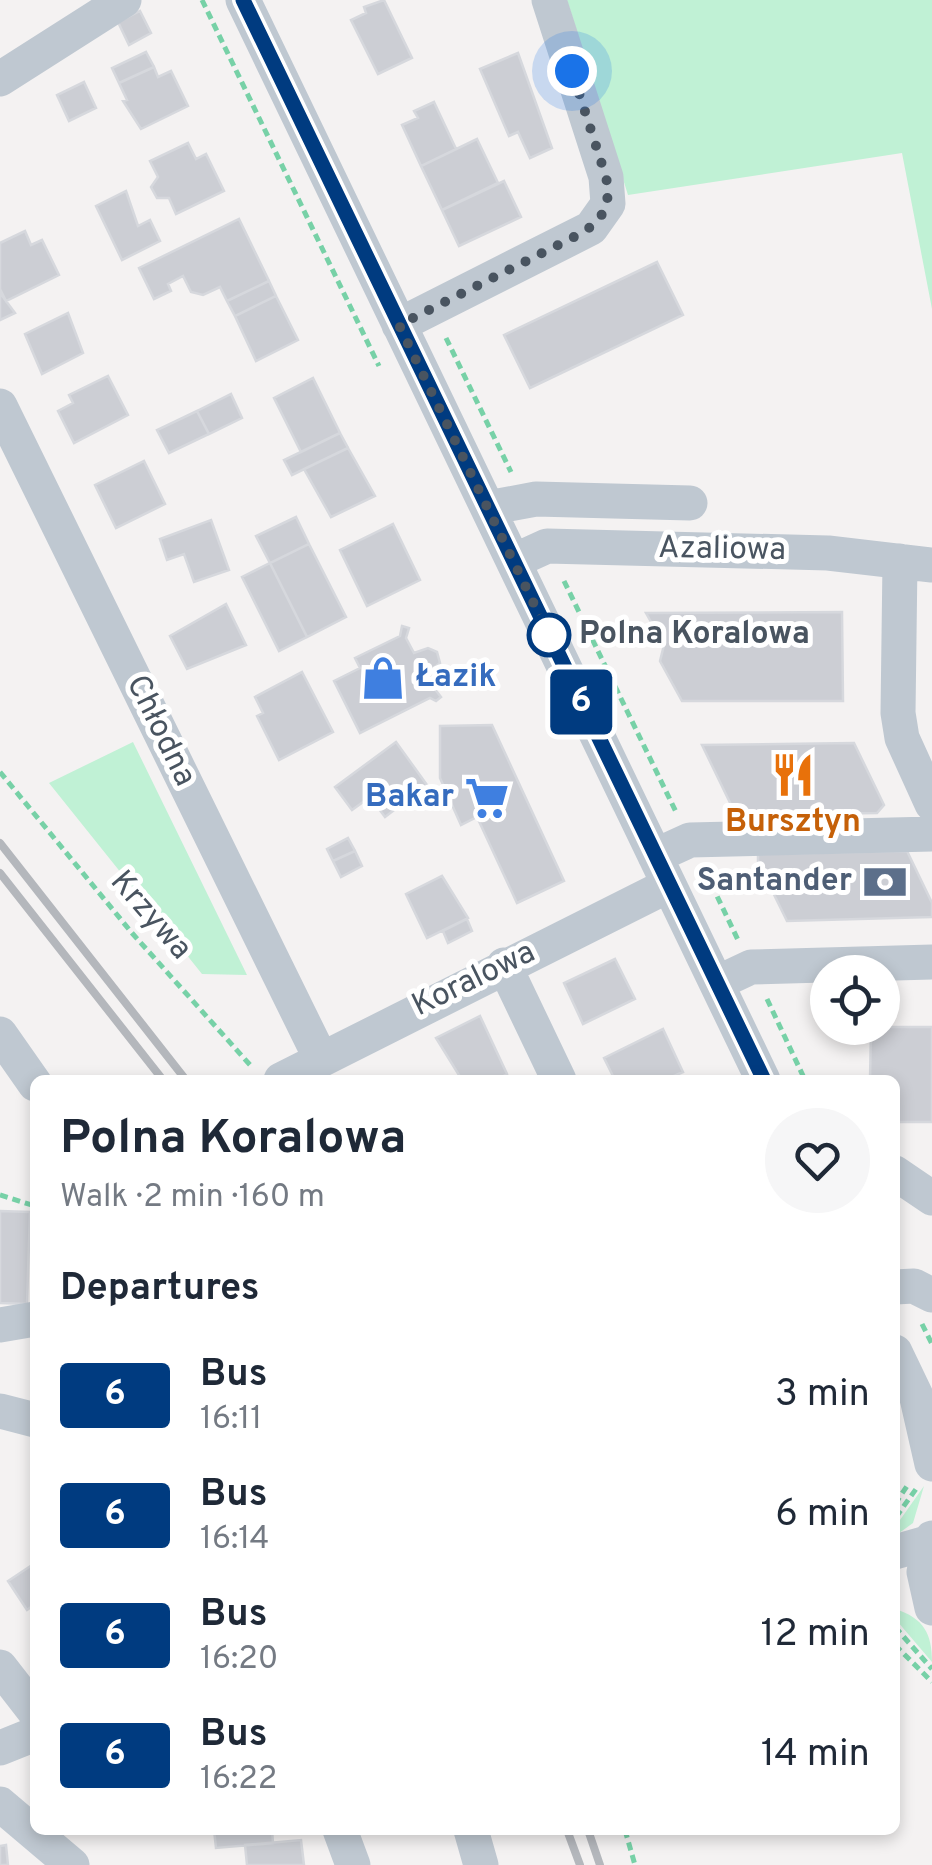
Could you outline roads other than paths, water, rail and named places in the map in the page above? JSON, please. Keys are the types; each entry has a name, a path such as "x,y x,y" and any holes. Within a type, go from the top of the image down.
{"street":[{"path":"0,79 124,0"},
{"path":"242,0 762,1075"},
{"path":"399,325 576,236 602,217 609,192 606,177 550,0"},
{"name":"Chłodna","path":"0,406 320,1057"},
{"path":"488,508 536,499 690,503"},
{"name":"Azaliowa","path":"514,561 547,546 828,553 916,563"},
{"path":"916,563 898,713 902,738 932,804"},
{"name":"Koralowa","path":"275,1075 320,1057 504,965 662,870 690,840 932,834"},
{"path":"717,983 751,967 932,962"},
{"path":"504,965 557,1075"},
{"path":"0,1034 30,1077"},
{"path":"900,1176 932,1198"},
{"path":"900,1286 914,1286 932,1296"},
{"path":"0,1325 30,1320"},
{"path":"900,1361 924,1406 928,1471"},
{"path":"0,1410 30,1419"},
{"path":"900,1550 931,1540"},
{"path":"919,1602 931,1540"},
{"path":"0,1666 30,1705"},
{"path":"0,1748 30,1736"},
{"path":"0,1804 30,1829"},
{"path":"37,1835 72,1865"},
{"path":"342,1835 353,1865"},
{"path":"472,1835 480,1865"}],"railway":[{"path":"0,843 182,1075"},
{"path":"0,873 159,1075"},
{"path":"569,1835 580,1865"},
{"path":"590,1835 600,1865"}],"place":[{"name":"Polna Koralowa","path":"549,635"},
{"name":"Łazik","path":"383,678"},
{"name":"Bursztyn","path":"793,775"},
{"name":"Bakar","path":"487,798"},
{"name":"Santander","path":"885,882"}]}
